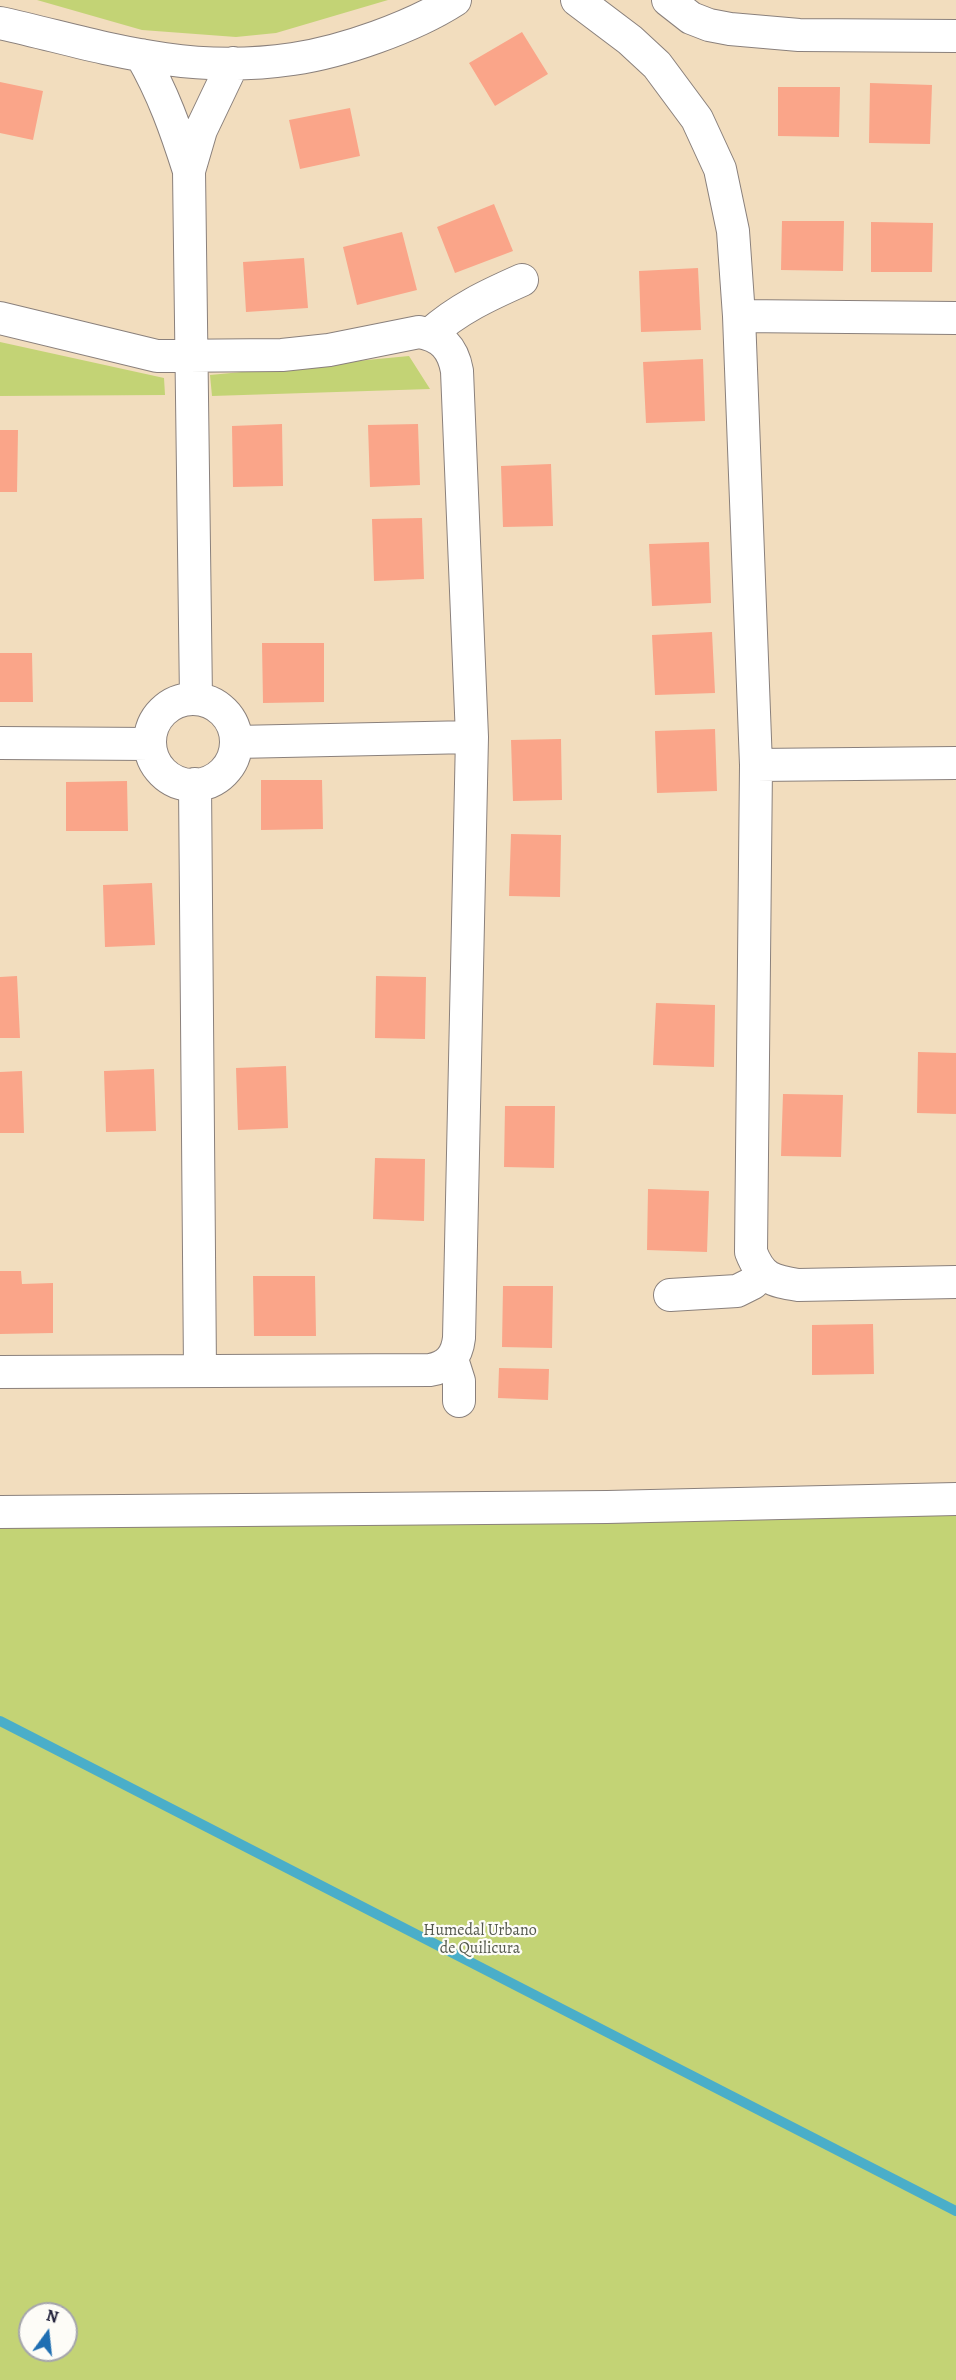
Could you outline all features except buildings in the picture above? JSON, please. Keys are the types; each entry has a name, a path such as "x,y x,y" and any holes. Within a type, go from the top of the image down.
{"street":[{"path":"0,23 141,55 189,62 233,63 293,59 337,49 412,22 455,0"},
{"path":"577,0 630,39 657,65 697,119 720,169 734,231 756,765 751,1252 762,1273 772,1279 798,1285 956,1282"},
{"path":"668,0 691,18 709,25 730,29 799,34 956,36"},
{"path":"141,55 159,87 174,123 189,171 196,699"},
{"path":"189,171 201,130 218,90 233,63"},
{"path":"430,334 450,316 466,306 522,280"},
{"path":"739,316 956,318"},
{"path":"0,318 157,356 282,355 329,350 407,334 430,334 450,348 457,370 472,737 459,1338 458,1349 452,1359 438,1369 430,1371 0,1372"},
{"path":"196,699 209,702 228,717 234,729 236,741 235,752 224,771 206,783 195,784 184,784 164,773 156,765 150,744 151,731 163,711 173,704 196,699"},
{"path":"236,741 472,737"},
{"path":"0,743 150,744"},
{"path":"756,765 956,763"},
{"path":"195,784 200,1371"},
{"path":"670,1296 737,1291 753,1283 762,1273"},
{"path":"452,1359 459,1381 459,1401"},
{"path":"0,1512 618,1507 956,1500"}],"green space":[{"path":"37,0 388,0 276,33 236,37 142,30"},
{"path":"0,342 164,378 165,395 0,396"},
{"path":"409,356 430,389 212,396 210,375"},
{"name":"Humedal Urbano de Quilicura","path":"956,1496 956,2380 0,2380 0,1503"}],"waterway":[{"path":"0,1721 956,2211"}]}
